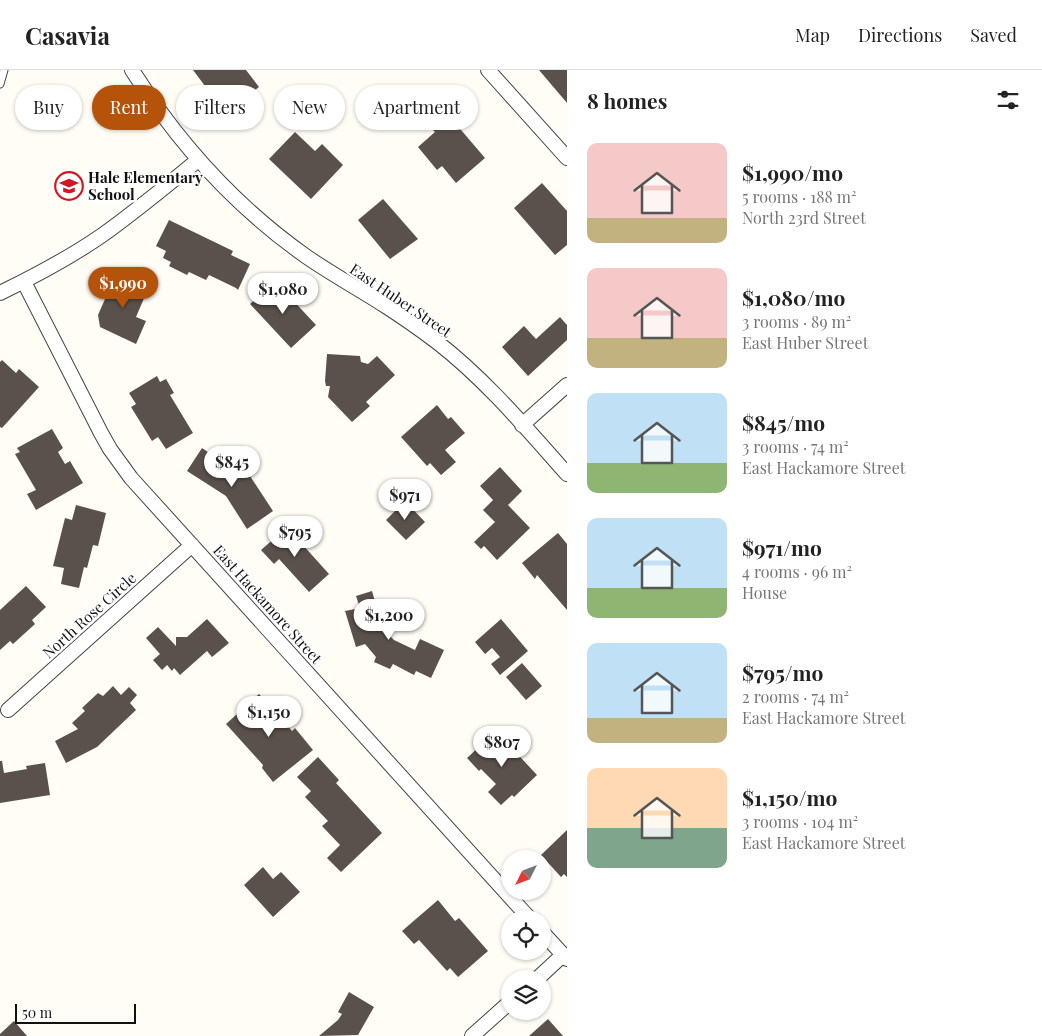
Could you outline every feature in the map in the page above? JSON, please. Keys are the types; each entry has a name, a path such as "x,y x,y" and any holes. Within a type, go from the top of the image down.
{"street":[{"name":"East Huber Street","path":"132,70 160,112 198,160 252,214 309,259 395,312 456,358 494,394 567,474"},
{"path":"488,70 567,158"},
{"path":"0,293 62,261 99,237 141,207 198,160"},
{"name":"East Hackamore Street","path":"24,282 101,433 131,478 522,910"},
{"path":"522,425 567,385"},
{"name":"North Rose Circle","path":"8,710 192,544"},
{"path":"548,970 565,957 551,942"},
{"path":"472,1036 501,1010"}],"lane":[{"path":"0,84 4,70"}],"building":[{"path":"193,70 246,70 257,85 204,85"},
{"path":"539,70 567,70 567,103"},
{"path":"433,130 461,130 485,158 456,183 442,166 437,170 418,147 435,132"},
{"path":"295,132 315,151 322,144 343,165 311,199 269,159"},
{"path":"542,183 567,211 567,245 555,255 514,208"},
{"path":"383,199 418,239 390,259 358,220"},
{"path":"169,220 233,251 231,255 250,264 238,290 209,275 206,280 189,272 187,275 169,266 171,262 163,258 166,251 156,246"},
{"path":"116,274 148,289 136,317 146,321 136,344 100,327 98,315"},
{"path":"275,281 316,325 291,348 250,304"},
{"path":"560,317 567,325 567,340 528,376 502,347 524,326 536,339"},
{"path":"327,354 360,356 361,362 368,364 377,356 395,375 366,402 370,406 352,422 328,397 330,386 326,386 325,381"},
{"path":"2,360 16,373 19,369 39,387 2,428 0,427 0,362"},
{"path":"157,376 160,382 166,379 174,393 170,395 193,433 166,449 158,437 152,441 131,407 136,404 129,393"},
{"path":"437,405 448,419 451,417 465,433 445,450 456,462 441,475 430,463 427,466 401,437"},
{"path":"52,429 63,448 58,452 65,464 70,461 83,483 36,510 27,494 36,490 15,454 20,452 17,448"},
{"path":"202,448 241,475 250,476 273,511 247,529 226,496 187,471"},
{"path":"500,467 522,491 508,505 530,528 497,560 484,546 481,549 474,542 495,522 483,510 493,500 480,486"},
{"path":"405,501 425,522 406,540 386,520"},
{"path":"76,505 106,513 98,546 93,545 87,568 84,567 79,588 61,584 64,568 53,566 65,518 72,520"},
{"path":"284,524 329,574 309,592 279,559 274,564 261,550 276,537 273,534"},
{"path":"558,533 567,544 567,610 537,575 535,579 522,563"},
{"path":"26,586 46,607 32,620 35,624 13,644 10,641 0,650 0,610"},
{"path":"372,591 383,629 394,640 415,650 420,639 444,650 431,678 416,671 414,675 393,664 390,669 374,662 376,657 365,644 356,647 345,611 360,608 356,596"},
{"path":"207,619 229,643 212,657 207,651 180,675 174,668 172,671 167,665 162,670 153,660 160,654 146,638 158,627 176,646 176,637 187,637"},
{"path":"501,619 528,651 500,675 491,664 500,657 492,648 485,654 475,642"},
{"path":"522,663 542,686 526,700 506,677"},
{"path":"113,686 121,695 129,687 137,695 130,703 136,710 97,747 66,763 55,741 78,729 72,723 85,711 82,708 98,693 103,696"},
{"path":"259,694 292,731 295,728 313,750 273,782 262,768 263,765 226,724"},
{"path":"496,731 537,775 514,797 512,795 501,805 488,792 496,784 481,769 479,771 467,758"},
{"path":"318,757 339,780 336,783 382,833 341,872 327,858 340,845 322,826 328,821 305,797 311,791 297,777"},
{"path":"0,761 2,761 4,773 27,769 26,766 45,763 50,795 0,803"},
{"path":"567,830 567,877 564,874 561,877 551,866 551,850 546,850"},
{"path":"263,867 273,879 281,872 300,892 273,917 244,885"},
{"path":"438,900 455,921 459,918 488,951 458,977 450,968 447,971 419,940 414,944 402,931"},
{"path":"349,992 374,1007 358,1035 319,1036 338,1020 342,1014 338,1012"},
{"path":"549,1020 563,1036 529,1036"},
{"path":"14,1021 27,1036 0,1036 0,1034"}],"place":[{"name":"Hale Elementary School","path":"69,186"}]}
